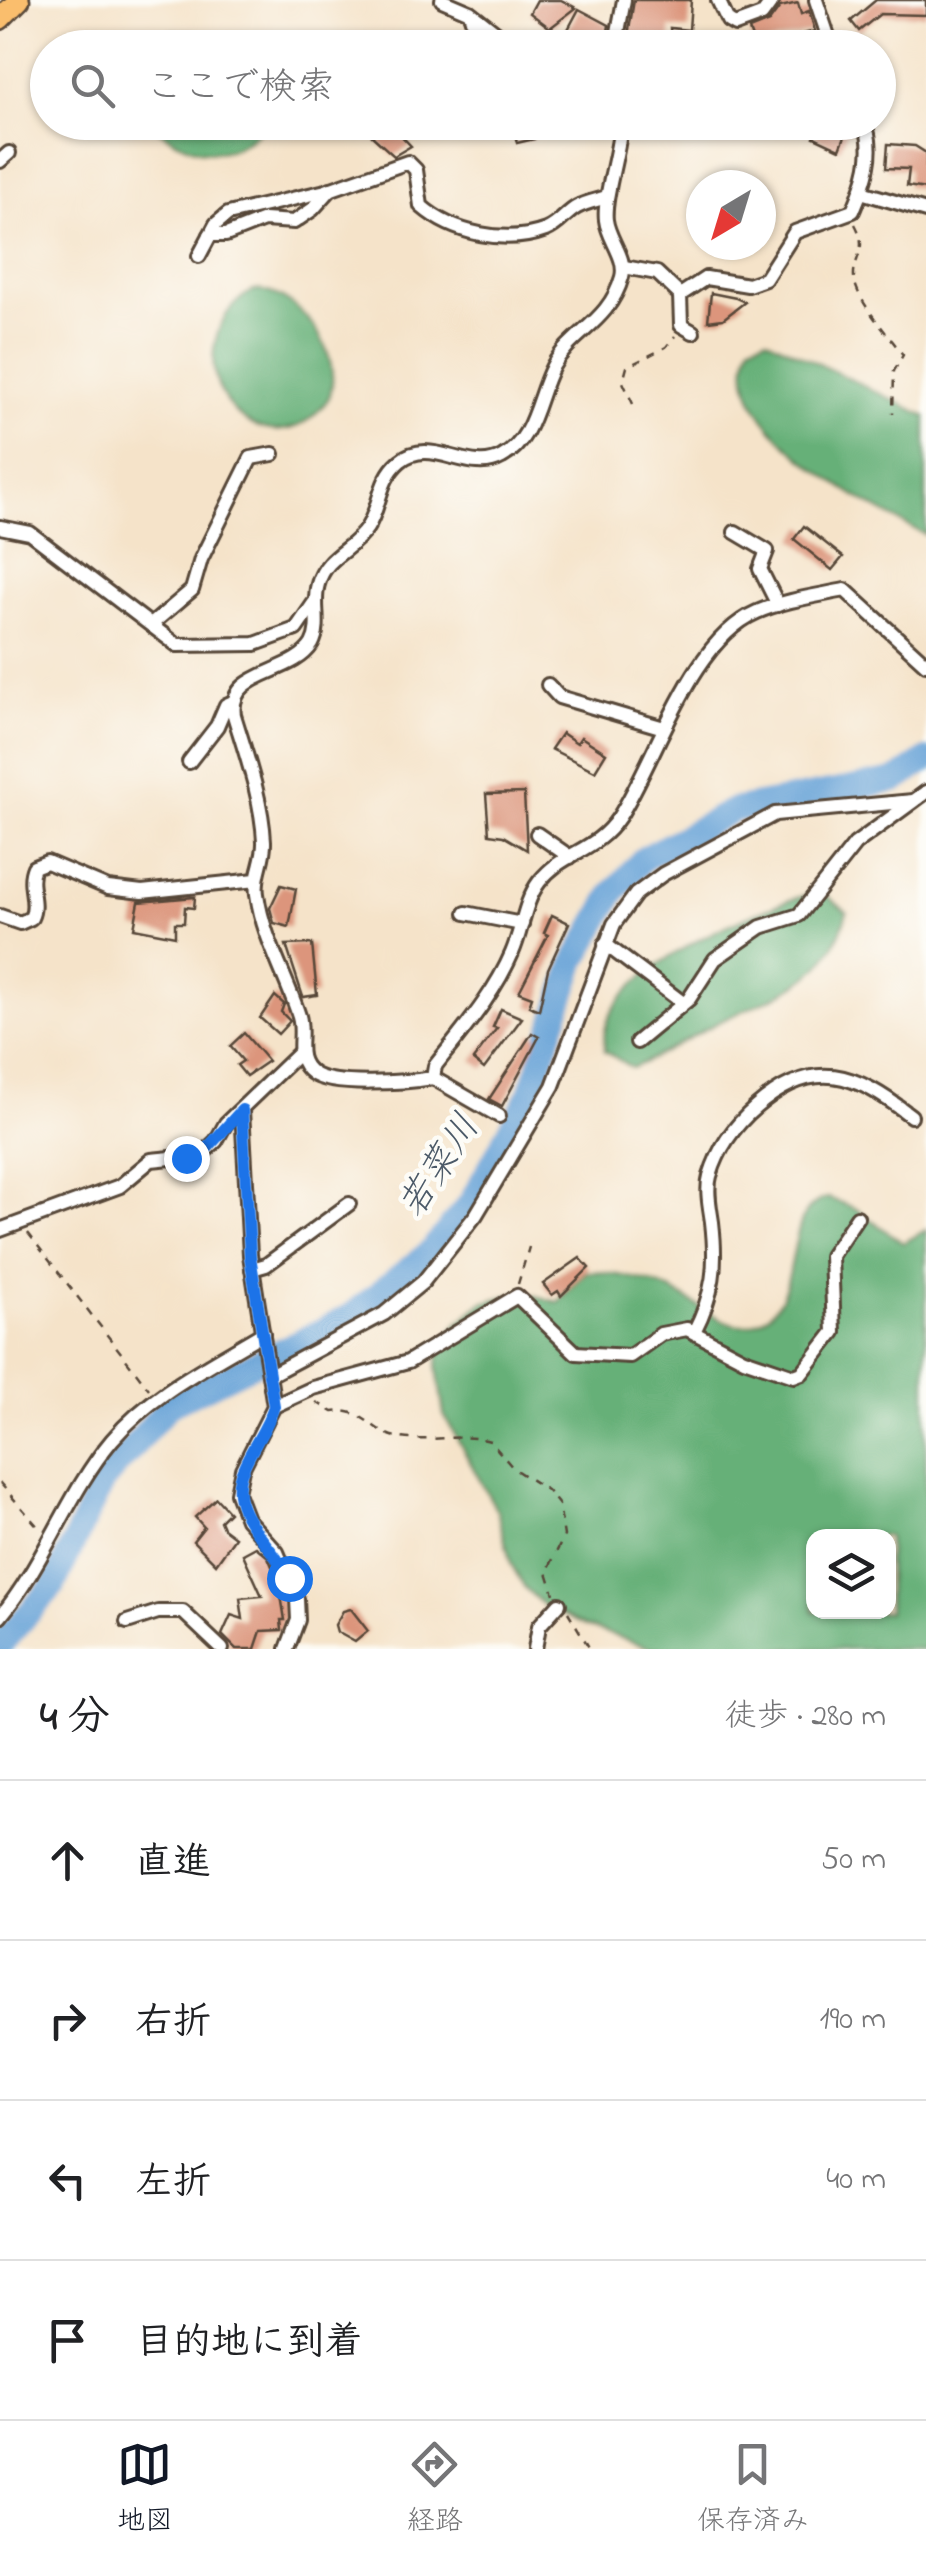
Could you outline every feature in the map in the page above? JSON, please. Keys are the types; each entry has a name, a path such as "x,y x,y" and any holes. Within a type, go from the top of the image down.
{"main road":[{"path":"0,19 19,0"}],"street":[{"path":"442,0 470,12 493,30"},
{"path":"618,30 624,0"},
{"path":"718,0 728,21 735,25 762,16 773,0"},
{"path":"816,0 826,30"},
{"path":"470,12 476,30"},
{"path":"189,762 217,726 226,705 233,702 246,683 292,662 310,646 315,601 329,560 366,530 382,484 402,460 425,452 488,463 518,445 552,368 605,315 624,267 606,220 607,197 620,140"},
{"path":"680,295 706,278 748,285 765,279 795,232 850,214 861,192 871,140"},
{"path":"199,256 210,234 228,214 331,189 408,162 416,170 421,206 436,218 476,232 511,237 545,230 578,206 607,197"},
{"path":"210,234 226,235 264,220 294,222 304,218 331,189"},
{"path":"861,192 926,211"},
{"path":"624,267 657,274 680,295 688,330"},
{"path":"152,624 192,590 201,559 251,458 273,454"},
{"path":"0,527 30,533 177,645 255,644 296,629 315,601"},
{"path":"735,532 767,551 760,569 778,605"},
{"path":"433,1078 435,1066 494,989 537,884 570,857 598,844 614,824 705,660 731,630 754,613 846,590 926,664"},
{"path":"548,685 559,697 664,728"},
{"path":"233,702 264,842 256,880 268,940 300,1021 299,1053 304,1064 321,1078 408,1082 433,1078 499,1116"},
{"path":"637,1042 683,1003 715,959 761,927 800,914 855,844 926,792"},
{"path":"269,1372 384,1314 423,1282 448,1252 536,1120 569,1047 605,944 636,894 760,819 889,800 913,801"},
{"path":"537,834 570,857"},
{"path":"0,916 20,924 31,918 35,911 30,877 34,868 47,862 108,888 142,892 256,880"},
{"path":"466,912 522,924"},
{"path":"605,944 683,1003"},
{"path":"0,1230 120,1186 151,1160 201,1155 299,1053"},
{"path":"694,1332 715,1286 709,1178 732,1130 789,1080 815,1076 848,1077 872,1085 911,1116"},
{"path":"242,1110 252,1269 274,1406 267,1427 242,1469 237,1493 247,1520 276,1552 297,1599 298,1620 286,1649"},
{"path":"252,1269 266,1265 349,1204"},
{"path":"274,1406 302,1392 408,1362 517,1296 576,1353 630,1356 675,1329 694,1332 777,1372 802,1373 834,1332 831,1256 857,1218"},
{"path":"0,1616 110,1442 156,1398 264,1335"},
{"path":"535,1649 538,1626 560,1604"},
{"path":"127,1622 158,1612 183,1612 222,1649"}],"path":[{"path":"850,214 863,238 854,281 862,300 903,355 894,370 893,414"},
{"path":"633,404 623,382 626,367 666,347 688,330"},
{"path":"46,1215 46,1221 26,1231 156,1398"},
{"path":"517,1296 529,1247"},
{"path":"302,1392 333,1412 348,1410 366,1417 393,1437 490,1442 514,1469 546,1490 559,1505 564,1536 561,1549"},
{"path":"0,1483 50,1542"}],"green space":[{"path":"175,140 247,140 224,151 209,152"},
{"path":"254,290 286,300 301,312 323,342 330,360 329,398 304,423 292,428 265,429 252,424 230,407 216,380 217,335 231,309"},
{"path":"766,338 926,416 926,535 836,483 775,433 755,404 746,375 751,344"},
{"path":"806,895 827,896 847,912 828,955 800,982 632,1068 605,1051 607,1023 622,997 647,973 714,932"},
{"path":"828,1198 855,1208 903,1243 926,1230 926,1649 654,1649 585,1626 543,1605 525,1588 511,1564 497,1511 444,1415 437,1368 440,1349 457,1324 482,1303 521,1292 558,1302 586,1272 654,1284 734,1324 757,1321 780,1300 804,1215 814,1204"}],"building":[{"path":"537,0 561,0 576,8 550,28 530,13"},
{"path":"634,0 691,0 689,30 629,30"},
{"path":"876,0 926,0 926,15 880,14 860,30 851,21"},
{"path":"798,3 801,14 809,11 815,30 749,30 769,22 780,7"},
{"path":"579,9 609,25 608,30 568,30"},
{"path":"376,140 405,140 411,146 394,156"},
{"path":"820,140 844,140 840,149"},
{"path":"888,144 915,146 926,153 926,189 907,186 909,169 886,168"},
{"path":"711,293 745,302 723,319 708,321"},
{"path":"804,526 843,557 832,570 794,539"},
{"path":"562,733 577,743 581,737 606,753 595,771 551,749"},
{"path":"524,793 527,850 503,836 489,834 486,794"},
{"path":"281,885 296,889 289,927 274,923 270,908"},
{"path":"195,897 194,908 185,907 184,923 175,923 175,936 134,928 139,902"},
{"path":"552,915 569,923 548,969 539,1010 529,1006 532,997 519,992 548,935 544,933"},
{"path":"312,944 317,995 303,997 286,945"},
{"path":"275,996 284,1004 281,1012 290,1021 278,1034 260,1018"},
{"path":"501,1009 522,1018 484,1069 473,1060 497,1028 493,1027"},
{"path":"244,1033 268,1061 246,1076 237,1065 243,1061 230,1046"},
{"path":"532,1033 539,1037 502,1106 489,1099"},
{"path":"580,1258 589,1268 561,1296 558,1291 552,1295 543,1284"},
{"path":"216,1498 229,1512 220,1521 223,1528 235,1537 216,1564 193,1541 204,1527 195,1517"},
{"path":"256,1547 268,1557 279,1583 285,1620 281,1620 282,1630 261,1631 255,1649 236,1649 222,1635 231,1615 243,1619 240,1598 262,1596 243,1554"},
{"path":"351,1609 368,1631 355,1642 337,1632 335,1625 343,1611"}],"waterway":[{"name":"若菜川","path":"0,1645 53,1586 103,1481 169,1405 349,1317 431,1251 470,1203 530,1094 575,961 614,892 643,859 733,810 897,780 926,760"}],"route":[{"path":"186,1158 201,1155 216,1141 226,1123 242,1110 250,1256 274,1406 267,1427 242,1469 237,1493 247,1520 276,1552 289,1578"}]}
